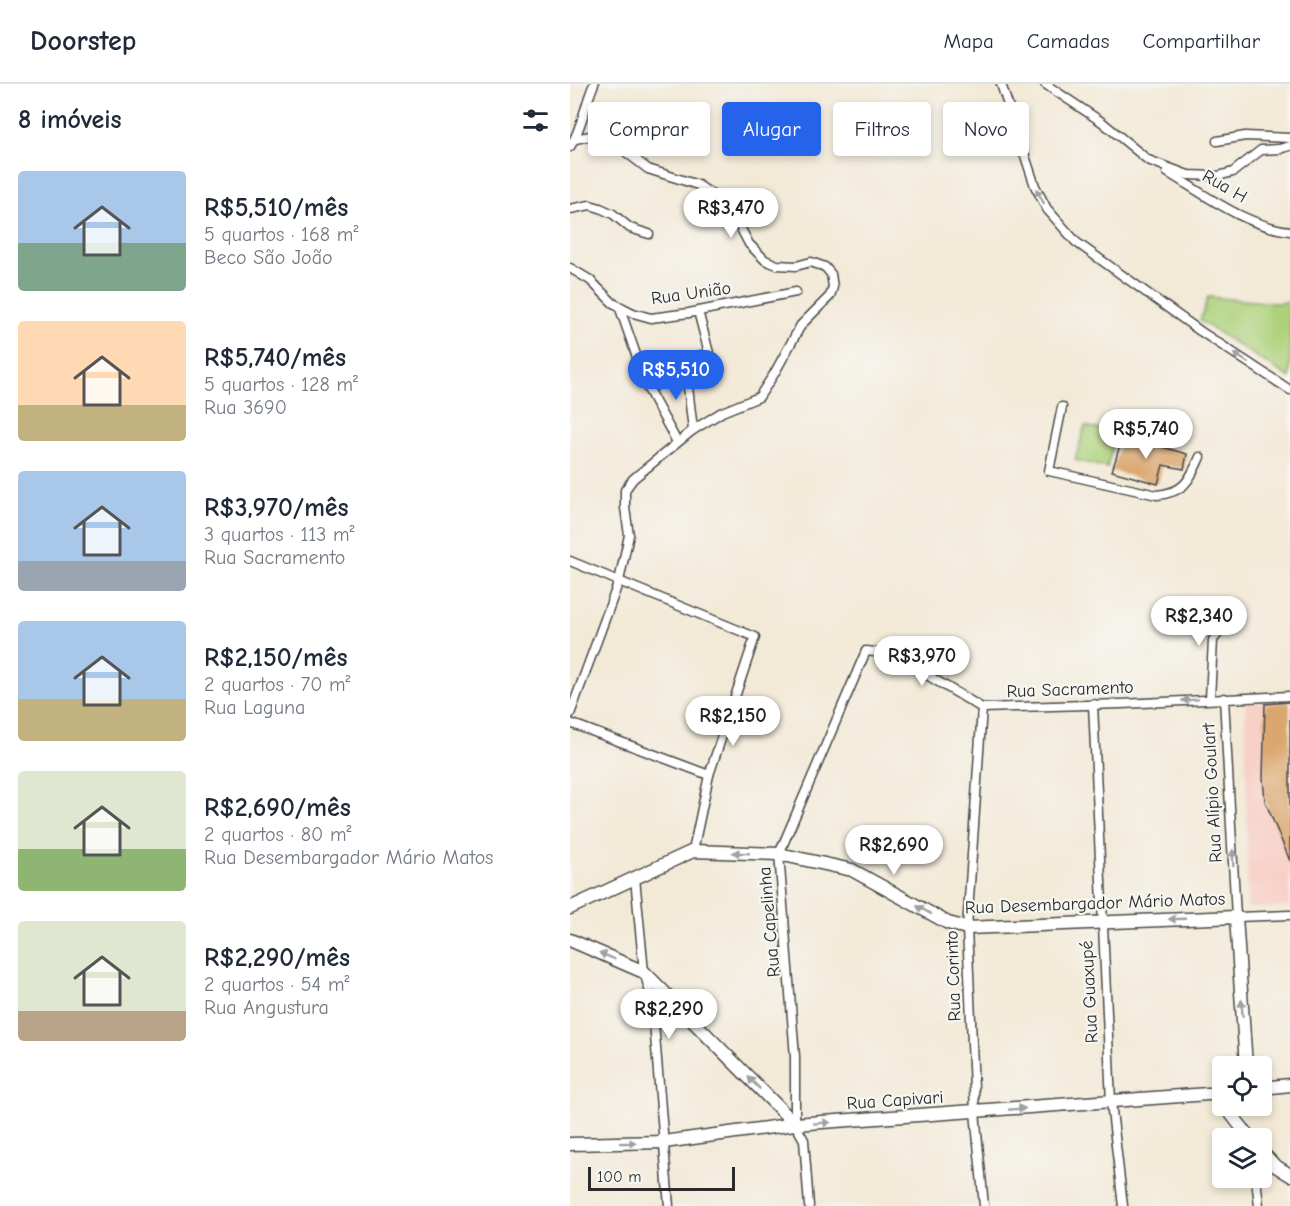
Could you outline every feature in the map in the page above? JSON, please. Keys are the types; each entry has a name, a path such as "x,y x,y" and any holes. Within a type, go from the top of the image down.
{"street":[{"path":"572,143 594,84"},
{"path":"1001,84 1035,186 1047,209 1076,242 1200,331 1290,390"},
{"path":"1045,84 1102,122 1148,160 1188,175 1218,176 1233,172 1261,150 1290,146"},
{"path":"570,714 619,581 629,535 625,490 633,479 693,430 722,412 759,397 801,325 830,296 833,287 831,274 825,267 811,262 796,266 777,265 765,260 749,244 738,223 719,199 698,185 648,169 609,139 595,135 572,143"},
{"path":"1216,141 1245,136 1290,138"},
{"name":"Rua H","path":"1148,160 1230,210 1259,223 1290,231"},
{"path":"570,209 590,206 600,208 613,214 630,228 649,234"},
{"name":"Rua União","path":"570,268 590,280 613,303 651,318 796,292"},
{"path":"620,306 648,389 677,442"},
{"path":"693,430 686,370 692,358 709,352 698,311"},
{"path":"648,389 686,370"},
{"path":"1062,407 1049,471 1157,495 1174,493 1185,484 1200,457"},
{"path":"570,561 756,637 709,775 693,851"},
{"path":"1210,699 1213,640 1237,617"},
{"name":"Rua Sacramento","path":"866,651 892,654 982,708 1290,696"},
{"name":"Rua Capelinha","path":"809,1206 804,1140 795,1124 795,1057 780,854 866,651"},
{"name":"Rua Alípio Goulart","path":"1224,698 1245,1056"},
{"name":"Rua Guaxupé","path":"1093,704 1111,1102 1123,1206"},
{"name":"Rua Corinto","path":"982,708 968,928 975,1112 984,1206"},
{"path":"570,723 709,775"},
{"name":"Rua Desembargador Mário Matos","path":"570,908 693,851 780,854 852,870 948,924 968,928 1290,915"},
{"path":"635,878 644,972 652,999 669,1206"},
{"path":"570,940 644,972 795,1124"},
{"path":"1272,1087 1290,1085"},
{"name":"Rua Capivari","path":"570,1143 664,1142 795,1124 1111,1102 1212,1099"},
{"path":"1272,1164 1290,1175"},
{"path":"1258,1188 1259,1206"}],"shaded area":[{"path":"1290,701 1290,907 1248,908 1245,703"}],"green space":[{"path":"1208,297 1276,303 1290,302 1290,378 1200,321"},
{"path":"1085,426 1116,433 1107,468 1075,460"}],"building":[{"path":"1123,436 1187,454 1184,469 1163,465 1158,484 1112,471"},
{"path":"1290,702 1290,861 1265,801 1263,778 1265,704"}]}
